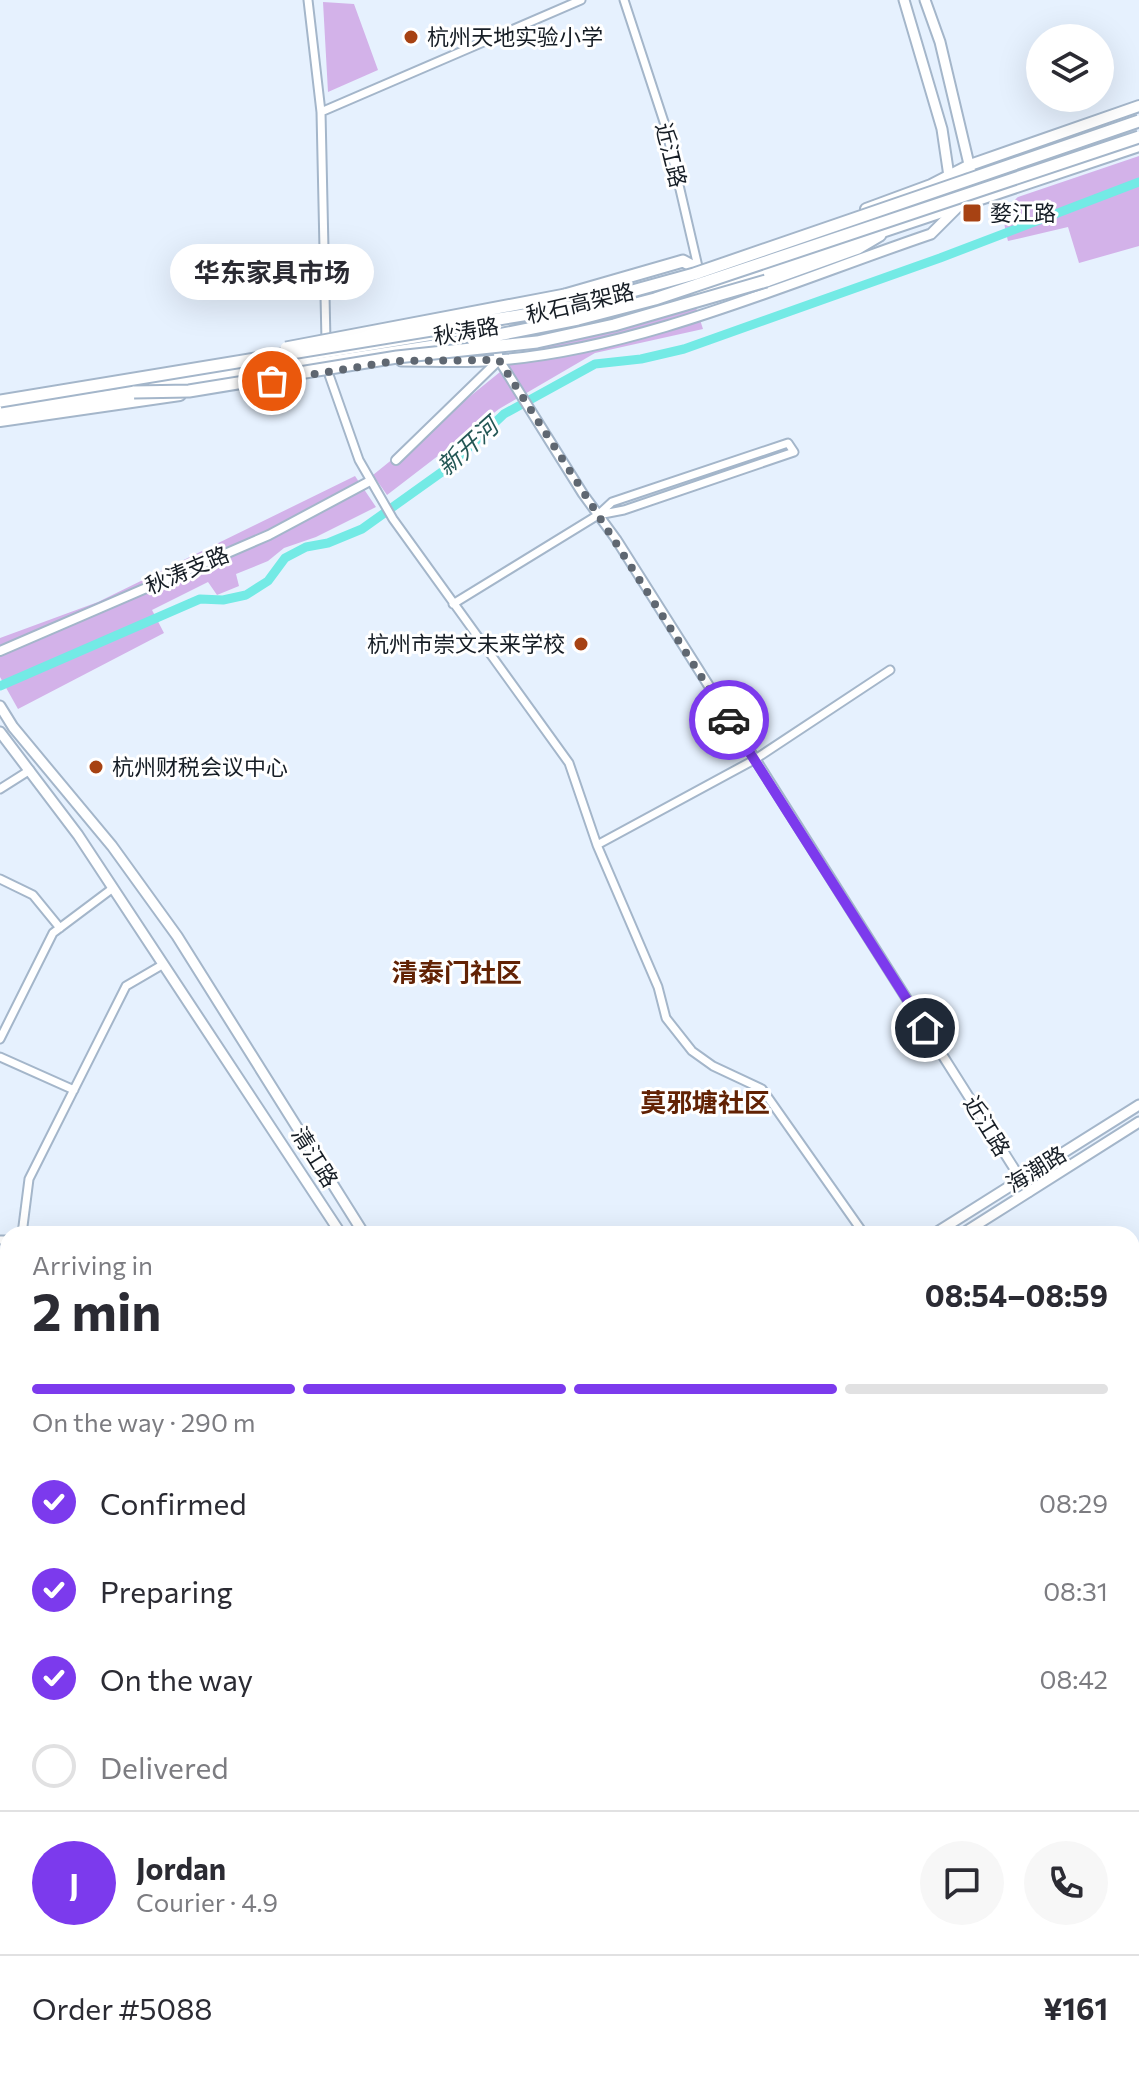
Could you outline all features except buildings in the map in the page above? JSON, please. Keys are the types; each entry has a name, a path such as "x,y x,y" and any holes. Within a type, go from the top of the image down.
{"highway":[{"name":"秋石高架路","path":"0,399 471,327 578,306 709,269 1139,121"},
{"name":"秋石高架路","path":"0,412 473,340 611,312 1139,137"},
{"path":"134,392 189,391 397,357 537,342 614,325 766,281 858,248 880,235"},
{"path":"63,391 99,381 492,312 565,295 683,261 698,269"}],"main road":[{"path":"395,361 499,360 581,347 708,312 931,234 956,209 942,129 904,0"},
{"path":"925,0 940,42 978,199"},
{"name":"秋涛路","path":"0,399 135,384 326,355 492,327 638,292 949,176 970,165 1139,106"},
{"name":"秋涛路","path":"0,421 328,372 585,326 880,235 1139,146"},
{"name":"清江路","path":"0,706 13,727 112,846 177,936 359,1226"},
{"name":"清江路","path":"2,734 113,888 240,1086 336,1226"},
{"name":"海潮路","path":"947,1226 1139,1105"},
{"name":"海潮路","path":"975,1226 1139,1122"}],"street":[{"path":"308,0 321,112 326,355"},
{"path":"321,112 581,0"},
{"name":"近江路","path":"624,0 665,125 708,312"},
{"name":"近江路","path":"492,327 499,360 516,388 1029,1192"},
{"path":"396,460 499,360"},
{"path":"328,372 359,460 393,519 569,763 597,845 642,944 666,1018 678,1035 713,1066 762,1089 858,1226"},
{"path":"453,604 598,515 612,502 788,443 794,452 624,510 598,515"},
{"name":"秋涛支路","path":"0,651 269,535 370,481"},
{"path":"597,845 754,760 890,670"},
{"path":"0,789 30,770"},
{"path":"0,879 33,895 60,928"},
{"path":"0,1039 53,933 113,888"},
{"path":"23,1226 29,1179 126,986 162,965"},
{"path":"0,1057 74,1090"}],"shaded area":[{"path":"323,2 354,4 378,70 328,92"},
{"path":"1139,156 1139,246 1079,263 1068,227 1008,241 1004,217 1008,207 1018,197"},
{"path":"692,295 703,329 595,353 499,409 387,495 373,475 500,372 548,338"},
{"path":"355,476 376,507 316,537 284,548 268,561 236,574 239,586 217,595 208,582 152,610 164,633 18,709 0,677 0,638 98,602"}],"waterway":[{"name":"新开河","path":"0,686 200,599 223,600 246,595 268,581 285,558 306,547 328,543 362,529 446,469 504,414 595,364 641,359 684,349 940,258 1139,182"}],"way so far":[{"path":"272,381 395,361 499,360 729,720"}],"place":[{"name":"杭州天地实验小学","path":"411,37"},
{"name":"婺江路","path":"972,213"},
{"name":"华东家具市场","path":"272,381"},
{"name":"杭州市崇文未来学校","path":"581,644"},
{"name":"杭州财税会议中心","path":"96,767"}],"district":[{"name":"清泰门社区","path":"457,973"},
{"name":"莫邪塘社区","path":"705,1103"}],"route":[{"path":"729,720 925,1028"}]}
